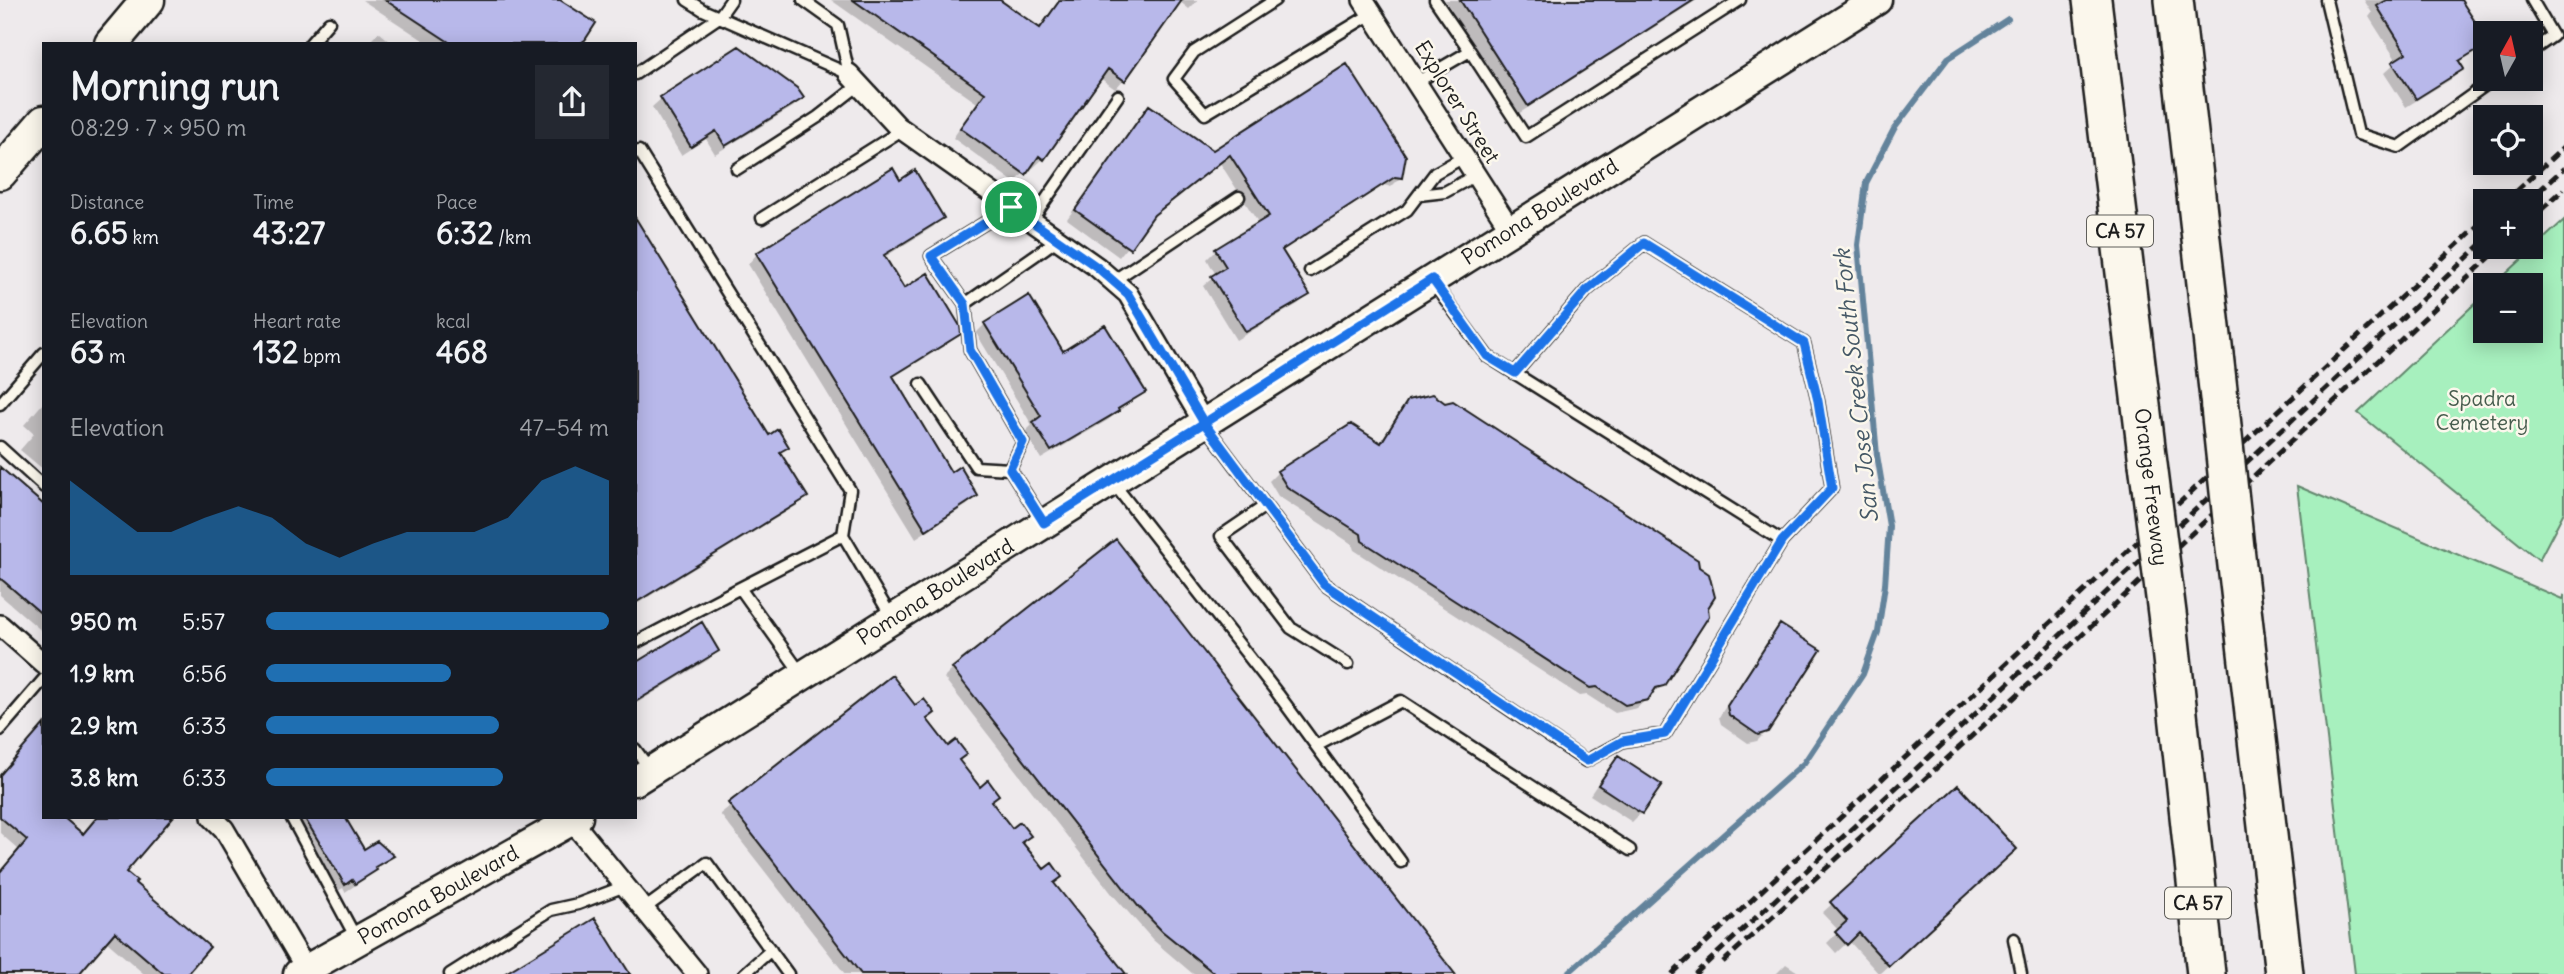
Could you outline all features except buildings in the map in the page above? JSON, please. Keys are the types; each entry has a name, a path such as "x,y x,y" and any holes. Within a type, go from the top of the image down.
{"highway":[{"name":"Orange Freeway","path":"2092,0 2168,621 2206,974"},
{"path":"2174,0 2284,974"}],"main road":[{"path":"113,42 148,0"},
{"path":"0,173 42,124"}],"street":[{"name":"Pomona Boulevard","path":"641,767 803,676 1511,230 1859,5"},
{"name":"Explorer Street","path":"1368,7 1511,230"},
{"path":"854,79 902,130 1031,221 1128,294 1204,423"},
{"path":"0,625 42,662"},
{"path":"214,819 224,829 302,971"},
{"path":"575,819 696,974"},
{"name":"Pomona Boulevard","path":"302,971 575,819"}],"lane":[{"path":"687,0 854,79"},
{"path":"637,73 719,17 731,0"},
{"path":"803,0 838,25 854,79"},
{"path":"1275,0 1194,52 1174,79 1205,114 1368,7"},
{"path":"1435,0 1526,137 1740,0"},
{"path":"2326,0 2358,134 2399,147 2477,91"},
{"path":"2532,0 2553,36 2543,43"},
{"path":"312,42 329,22"},
{"path":"1417,82 1470,51"},
{"path":"737,169 818,117 854,79"},
{"path":"1031,221 1118,96"},
{"path":"762,218 902,130"},
{"path":"637,152 639,151 850,491 843,534 893,619"},
{"path":"1310,271 1407,210 1435,173 1464,156"},
{"path":"1419,195 1445,192 1476,176"},
{"path":"1113,281 1238,197"},
{"path":"1010,469 1023,442 970,350 965,304 931,256 1011,207"},
{"path":"965,304 1057,240"},
{"path":"1204,423 1324,584 1587,761 1623,741 1665,734 1782,541 1832,488 1818,401 1804,343 1644,243 1587,290 1515,373"},
{"path":"1432,279 1487,356 1782,541"},
{"path":"0,404 42,355"},
{"path":"921,384 976,467 1010,469"},
{"path":"0,447 42,485"},
{"path":"1010,469 1044,523"},
{"path":"1111,481 1316,746 1401,862"},
{"path":"1265,506 1221,536 1291,628 1348,664"},
{"path":"637,642 843,534"},
{"path":"740,588 803,676"},
{"path":"0,730 42,681"},
{"path":"1316,746 1401,701 1630,850"},
{"path":"292,819 357,940"},
{"path":"644,909 707,863 788,974"},
{"path":"450,974 551,911 625,886"},
{"path":"2014,939 2021,974"},
{"path":"744,974 771,950"}],"green space":[{"name":"Spadra Cemetery","path":"2564,220 2564,512 2539,560 2358,413 2473,305 2473,343 2543,343 2543,273 2507,273 2522,259 2543,259 2543,240"},
{"path":"2297,486 2562,599 2564,595 2564,974 2355,974"}],"waterway":[{"name":"San Jose Creek South Fork","path":"1567,974 1804,763 1863,674 1878,632 1885,585 1889,526 1877,455 1858,245 1866,183 1894,129 1948,58 2008,19"}],"railway":[{"path":"2518,189 2564,147"},
{"path":"2541,189 2564,168"},
{"path":"2543,208 2564,189"},
{"path":"1672,974 2473,230"},
{"path":"1695,974 2473,252"},
{"path":"1723,962 2028,685 2488,259"}],"route":[{"path":"1011,207 931,256 965,304 970,350 1023,442 1010,469 1044,523 1204,423 1324,584 1587,761 1623,741 1665,734 1782,541 1832,488 1818,401 1804,343 1644,243 1587,290 1515,373 1487,356 1432,279 1204,423 1128,294 1097,267 1011,207"}]}
